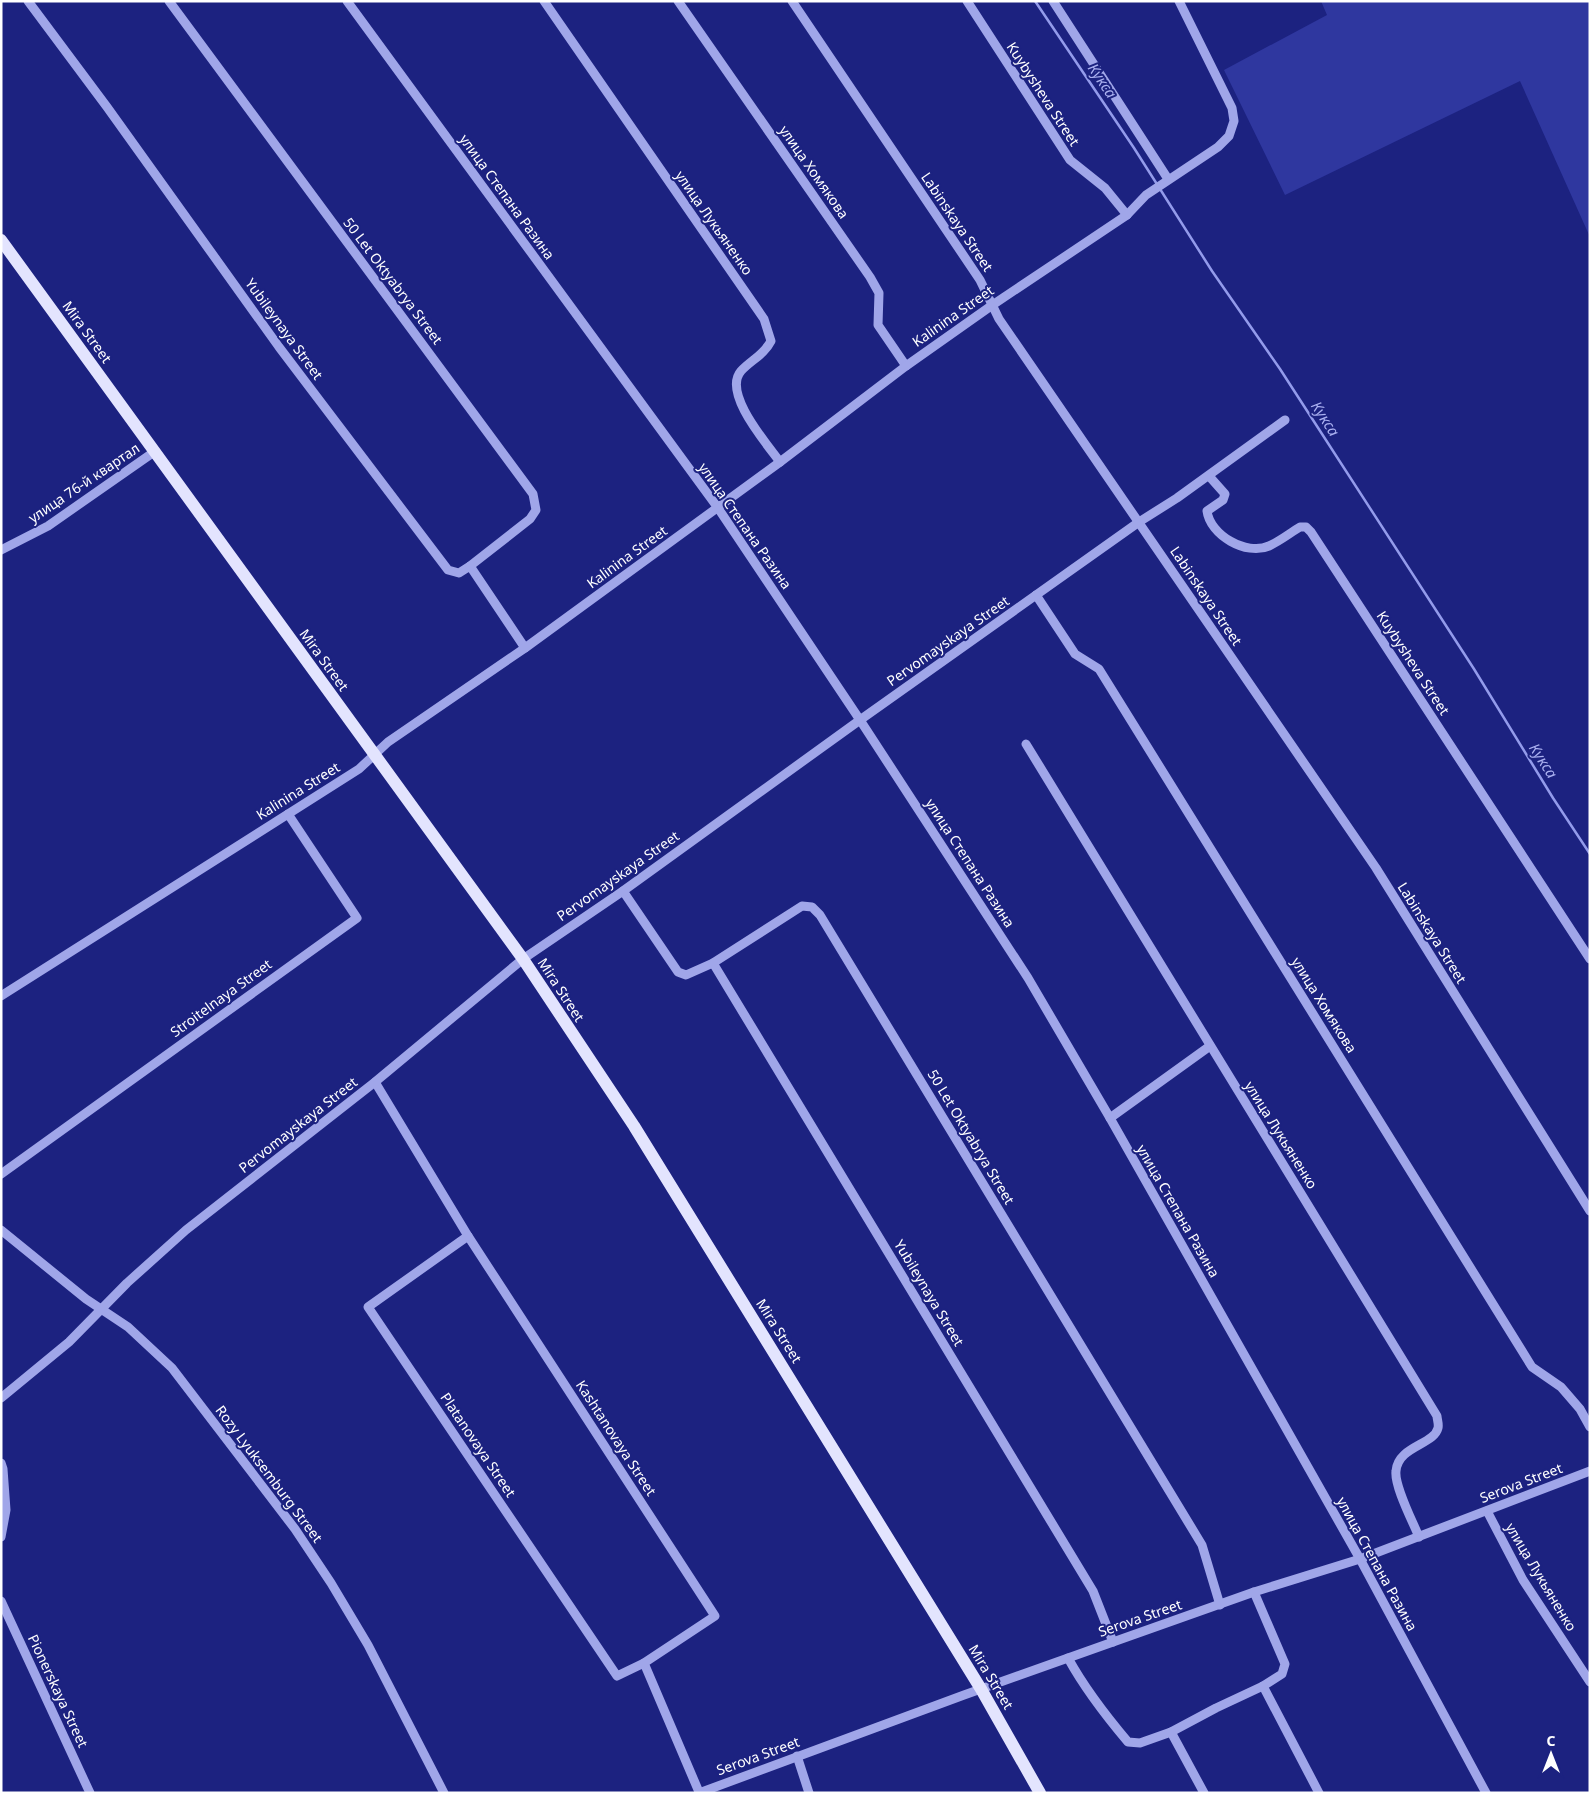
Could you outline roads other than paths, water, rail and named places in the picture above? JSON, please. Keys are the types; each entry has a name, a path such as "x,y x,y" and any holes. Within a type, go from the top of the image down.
{"main road":[{"name":"Mira Street","path":"1,240 523,959 634,1126 981,1689 1040,1793"}],"street":[{"name":"Yubileynaya Street","path":"28,1 107,107 279,347 448,570 459,573 470,566"},
{"name":"50 Let Oktyabrya Street","path":"169,1 533,494 536,510 530,519 470,566"},
{"name":"улица Степана Разина","path":"347,1 718,508 860,720 1028,978 1110,1118 1360,1559 1486,1793"},
{"name":"улица Лукьяненко","path":"544,1 764,319 771,341 766,350 740,372 736,387 740,404 780,462"},
{"name":"улица Хомякова","path":"678,1 870,277 879,293 878,325 906,366"},
{"name":"Labinskaya Street","path":"792,1 980,280 991,306 1376,868 1590,1211"},
{"name":"Kuybysheva Street","path":"967,1 1070,160 1105,188 1127,215"},
{"path":"1053,1 1166,182"},
{"name":"Kalinina Street","path":"1,996 359,769 388,742 525,648 718,508 906,366 991,306 1127,215 1146,195 1218,147 1229,136 1234,121 1232,108 1179,1"},
{"name":"Pervomayskaya Street","path":"1,1398 69,1342 100,1308 186,1230 375,1082 523,959 623,891 860,720 1140,522 1209,476 1285,420"},
{"name":"улица 76-й квартал","path":"1,550 48,526 154,452"},
{"name":"Kuybysheva Street","path":"1209,476 1224,494 1223,500 1207,511 1208,518 1224,538 1250,548 1260,548 1268,546 1300,526 1306,527 1311,532 1590,959"},
{"path":"470,566 525,648"},
{"name":"улица Хомякова","path":"1036,595 1075,654 1099,670 1532,1367 1561,1387 1580,1410 1590,1427"},
{"name":"улица Лукьяненко","path":"1026,744 1437,1416 1438,1428 1433,1436 1414,1447 1400,1459 1396,1471 1397,1483 1419,1537"},
{"name":"Stroitelnaya Street","path":"1,1174 357,918 288,814"},
{"name":"50 Let Oktyabrya Street","path":"623,891 678,972 686,975 713,962 802,906 812,907 820,915 1202,1545 1220,1605"},
{"name":"Yubileynaya Street","path":"713,962 1089,1583 1112,1642"},
{"path":"1110,1118 1210,1046"},
{"name":"Kashtanovaya Street","path":"375,1082 468,1236 715,1616 644,1663"},
{"name":"Rozy Lyuksemburg Street","path":"1,1230 100,1308 128,1327 172,1368 295,1529 331,1583 368,1644 444,1793"},
{"name":"Platanovaya Street","path":"468,1236 368,1307 617,1676 644,1663"},
{"path":"1,1463 6,1510 1,1537"},
{"name":"Serova Street","path":"699,1793 1112,1642 1254,1592 1360,1559 1588,1475"},
{"name":"улица Лукьяненко","path":"1487,1511 1523,1580 1590,1682"},
{"path":"1068,1658 1081,1683 1128,1742 1140,1743 1171,1732 1263,1686 1282,1674 1285,1664 1254,1592"},
{"name":"Pionerskaya Street","path":"1,1601 90,1793"},
{"path":"644,1663 699,1793"},
{"path":"1263,1686 1320,1793"},
{"path":"1171,1732 1204,1793"},
{"path":"797,1756 809,1793"}],"waterway":[{"name":"Кукса","path":"1035,1 1134,148 1212,271 1280,369 1474,669 1553,798 1590,854"}]}
